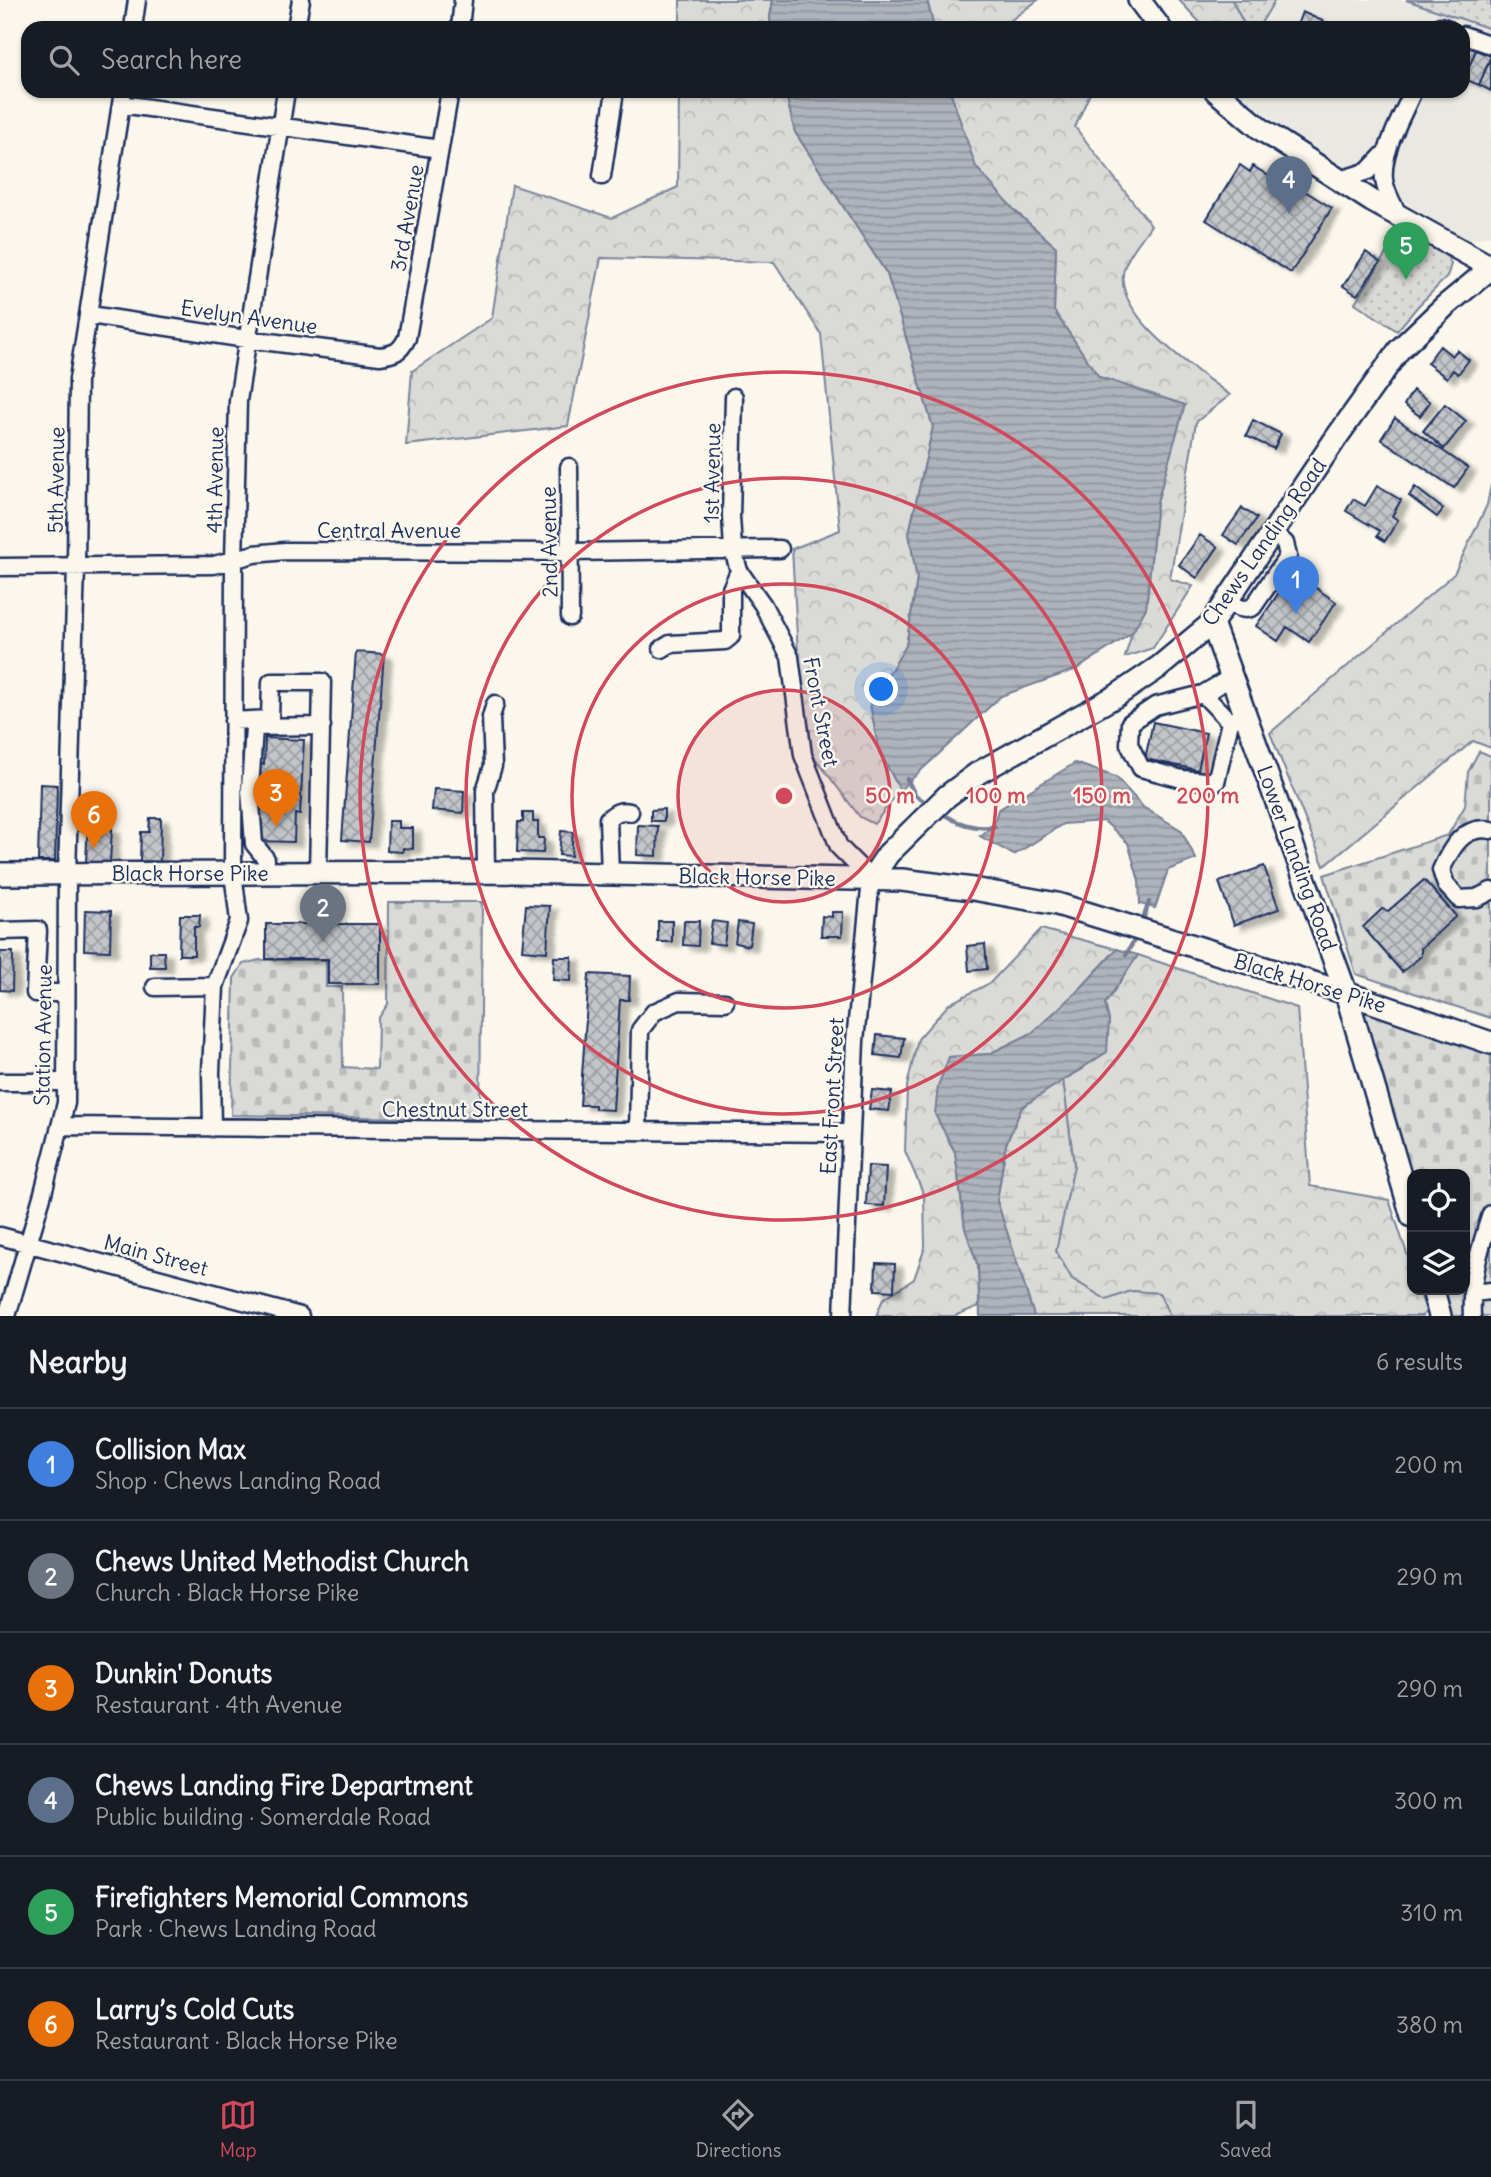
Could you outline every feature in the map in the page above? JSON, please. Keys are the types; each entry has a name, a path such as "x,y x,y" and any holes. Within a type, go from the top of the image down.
{"main road":[{"path":"1139,0 1155,21"},
{"path":"1224,98 1262,130 1340,180 1450,246 1491,267"},
{"name":"Chews Landing Road","path":"871,879 888,854 947,796 978,773 1116,696 1159,667 1212,623 1272,532 1399,351 1445,306 1491,267"},
{"name":"Lower Landing Road","path":"1212,623 1232,677 1237,718 1346,993 1407,1199"},
{"name":"Black Horse Pike","path":"0,874 486,872 871,879 965,888 1057,904 1346,993 1491,1042"},
{"path":"1434,1295 1440,1316"}],"street":[{"path":"134,21 137,0"},
{"path":"297,21 301,0"},
{"path":"461,21 463,0"},
{"path":"1470,38 1491,46"},
{"name":"5th Avenue","path":"67,874 76,567 78,379 122,98"},
{"path":"127,98 280,127 440,149"},
{"name":"4th Avenue","path":"212,1128 211,1072 215,986 239,921 233,873 234,561 238,401 285,98"},
{"name":"3rd Avenue","path":"401,350 407,338 449,98"},
{"path":"602,176 614,98"},
{"path":"1399,216 1388,195 1384,178 1390,148 1410,98"},
{"path":"1340,180 1368,171 1390,148"},
{"name":"Evelyn Avenue","path":"90,314 246,339 380,356 401,350"},
{"name":"1st Avenue","path":"733,549 731,516 734,397"},
{"name":"2nd Avenue","path":"569,467 570,617"},
{"name":"Front Street","path":"733,549 739,571 764,605 790,657 803,755 839,847 871,879"},
{"name":"Central Avenue","path":"0,567 215,565 254,554 285,551 571,552 780,549"},
{"path":"662,649 670,644 725,641 731,636 732,589 739,571"},
{"path":"1203,694 1237,718 1216,782 1182,779 1141,768 1129,744 1130,723 1155,706 1203,694 1232,677"},
{"path":"265,873 265,859 254,844 250,790 265,724 271,682 322,682 318,873"},
{"path":"486,872 485,791 493,766 491,717 495,704"},
{"path":"233,721 322,726"},
{"path":"610,874 608,819 622,811 630,813"},
{"path":"1491,831 1478,828 1464,835 1448,853 1441,870 1446,885 1459,899 1477,898 1491,891"},
{"name":"Station Avenue","path":"6,1316 66,1103 67,874"},
{"name":"East Front Street","path":"843,1316 855,1041 871,879"},
{"path":"0,931 38,930 35,993 66,993"},
{"path":"155,987 215,986"},
{"path":"638,1131 640,1030 654,1012 679,1001 724,1002"},
{"path":"0,1082 65,1082"},
{"name":"Chestnut Street","path":"60,1126 850,1133"},
{"path":"1472,1316 1472,1293 1490,1223"},
{"name":"Main Street","path":"0,1236 300,1316"},
{"path":"1472,1293 1491,1291"}],"shaded area":[{"path":"773,0 927,0 932,21 770,21"},
{"path":"1275,0 1406,0 1468,21 1262,21"},
{"path":"1470,22 1491,29 1491,235 1475,239 1463,237 1315,149 1246,98 1470,98"},
{"path":"787,98 952,98 976,167 1015,211 1056,247 1054,311 1099,377 1185,405 1157,502 1146,608 1132,633 1077,669 1001,696 900,790 879,751 870,704 906,646 917,579 909,533 933,427 887,274 795,132"},
{"path":"1075,763 1116,777 1143,807 1181,830 1196,859 1168,870 1155,908 1140,904 1139,881 1128,843 1104,821 1063,824 1014,855 980,836 993,826 998,810"},
{"path":"1117,949 1138,955 1105,1004 1109,1021 1107,1052 1022,1107 1006,1144 997,1201 1034,1316 980,1316 978,1266 965,1228 955,1152 935,1114 938,1086 949,1057 989,1054 1032,1033 1079,990"}],"green space":[{"path":"680,0 773,0 770,21 680,21"},
{"path":"927,0 1038,0 1010,21 932,21"},
{"path":"1179,0 1232,0 1242,21 1198,21"},
{"path":"1232,0 1275,0 1262,21 1242,21"},
{"path":"1406,0 1491,0 1491,29"},
{"path":"679,98 787,98 795,132 887,274 933,427 909,533 917,579 906,646 870,704 879,751 900,790 874,824 860,817 803,742 792,549 840,530 821,334 774,262 601,258 568,426 406,445 412,371 492,318 512,185 612,218 678,187"},
{"path":"952,98 1088,98 1075,127 1151,225 1125,266 1123,284 1129,302 1159,339 1230,395 1196,422 1170,579 1193,586 1153,648 1125,657 1132,633 1146,608 1157,502 1184,405 1099,377 1054,311 1056,247 1015,211 975,167"},
{"path":"1402,228 1446,254 1451,264 1447,277 1397,331 1355,303"},
{"path":"1491,485 1491,748 1473,741 1324,866 1270,733 1454,574 1487,505"},
{"path":"1479,751 1491,756 1491,1018 1356,974 1324,875 1448,835 1465,806 1468,772"},
{"path":"389,902 482,902 480,1119 231,1115 234,978 243,964 259,960 326,960 326,987 342,987 343,1067 377,1069 378,1019 388,1004"},
{"path":"1041,929 1117,949 1079,990 1032,1033 989,1054 949,1057 935,1114 955,1152 965,1228 978,1266 979,1306 954,1316 876,1316 883,1299 914,1279 925,1247 924,1195 905,1151 907,1086 918,1039 949,1004 990,983"},
{"path":"1138,955 1297,1008 1310,1186 1389,1200 1407,1254 1407,1295 1421,1295 1426,1311 1423,1316 1170,1316 1159,1293 1131,1291 1107,1300 1072,1279 1056,1251 1074,1165 1063,1080 1083,1069 1109,1021 1105,1004"},
{"path":"1346,993 1491,1043 1491,1316 1440,1316 1434,1295 1470,1295 1470,1169 1407,1169 1407,1199"},
{"path":"1063,1080 1074,1165 1056,1251 1072,1279 1107,1300 1131,1291 1159,1293 1170,1316 1034,1316 997,1201 1006,1144 1022,1107"}],"building":[{"path":"1302,12 1323,21 1299,21"},
{"path":"1470,48 1476,50 1470,64"},
{"path":"1476,50 1491,56 1479,85 1470,81 1470,64"},
{"path":"1491,57 1491,91 1479,85"},
{"path":"1240,165 1250,172 1253,166 1272,178 1276,173 1332,208 1291,273 1206,220"},
{"path":"1366,252 1380,262 1357,295 1343,286"},
{"path":"1440,346 1452,356 1457,350 1469,360 1458,374 1453,370 1447,378 1427,363"},
{"path":"1413,390 1430,402 1420,416 1404,405"},
{"path":"1445,404 1466,421 1444,449 1423,431"},
{"path":"1395,418 1468,468 1454,488 1381,439"},
{"path":"1253,420 1281,434 1274,449 1246,436"},
{"path":"1377,486 1401,500 1392,516 1398,520 1385,541 1377,536 1380,531 1346,511 1353,499 1365,506"},
{"path":"1415,487 1443,509 1437,517 1409,496"},
{"path":"1242,508 1257,518 1238,545 1223,535"},
{"path":"1200,535 1218,547 1197,578 1179,565"},
{"path":"1290,570 1336,602 1309,642 1287,627 1278,641 1256,626 1282,588 1279,586"},
{"path":"356,652 384,654 369,842 342,840"},
{"path":"1153,722 1206,733 1198,770 1145,759"},
{"path":"265,738 304,740 300,815 295,814 294,842 256,841 260,764 264,764"},
{"path":"40,784 57,785 55,861 38,861"},
{"path":"434,789 464,791 463,813 432,810"},
{"path":"89,803 101,804 99,828 112,829 110,863 86,862"},
{"path":"664,809 664,821 651,821 651,810"},
{"path":"523,813 533,813 533,822 538,822 538,838 544,838 543,853 517,852 518,822 523,822"},
{"path":"150,818 161,818 160,862 140,861 141,832 149,832"},
{"path":"388,821 399,821 399,828 413,828 413,849 403,848 403,852 387,851"},
{"path":"638,825 658,826 657,856 637,855"},
{"path":"561,831 573,832 571,856 559,855"},
{"path":"1264,866 1279,909 1234,925 1219,882"},
{"path":"1424,880 1456,916 1421,948 1421,956 1402,972 1363,927 1382,909 1388,911"},
{"path":"526,905 550,906 547,952 522,950"},
{"path":"85,910 111,911 110,951 84,950"},
{"path":"832,912 843,912 842,936 821,936 822,916 832,917"},
{"path":"180,915 200,915 199,927 194,927 194,955 179,955"},
{"path":"658,921 672,921 672,942 658,942"},
{"path":"684,921 699,921 698,946 683,945"},
{"path":"712,921 727,923 724,945 709,943"},
{"path":"738,922 752,924 749,946 735,943"},
{"path":"266,924 380,924 380,984 328,984 328,959 266,959"},
{"path":"985,944 987,969 969,971 967,946"},
{"path":"0,952 13,952 12,991 0,990"},
{"path":"150,952 164,952 165,967 150,967"},
{"path":"554,957 572,957 571,981 553,980"},
{"path":"589,974 630,976 629,1000 620,1000 613,1110 595,1109 595,1105 580,1105"},
{"path":"877,1035 904,1038 901,1058 875,1055"},
{"path":"872,1090 892,1092 889,1111 869,1109"},
{"path":"868,1166 886,1167 884,1206 866,1205"},
{"path":"876,1263 895,1264 894,1291 875,1290"}],"waterway":[{"path":"907,779 915,795 928,804"},
{"path":"939,811 966,825 995,827"},
{"path":"1142,923 1149,902"},
{"path":"1126,955 1137,935"}],"place":[{"name":"Chews Landing Fire Department","path":"1289,214"},
{"name":"Firefighters Memorial Commons","path":"1406,280"},
{"name":"Collision Max","path":"1296,614"},
{"name":"Dunkin' Donuts","path":"276,827"},
{"name":"Larry’s Cold Cuts","path":"94,849"},
{"name":"Chews United Methodist Church","path":"323,942"}]}
